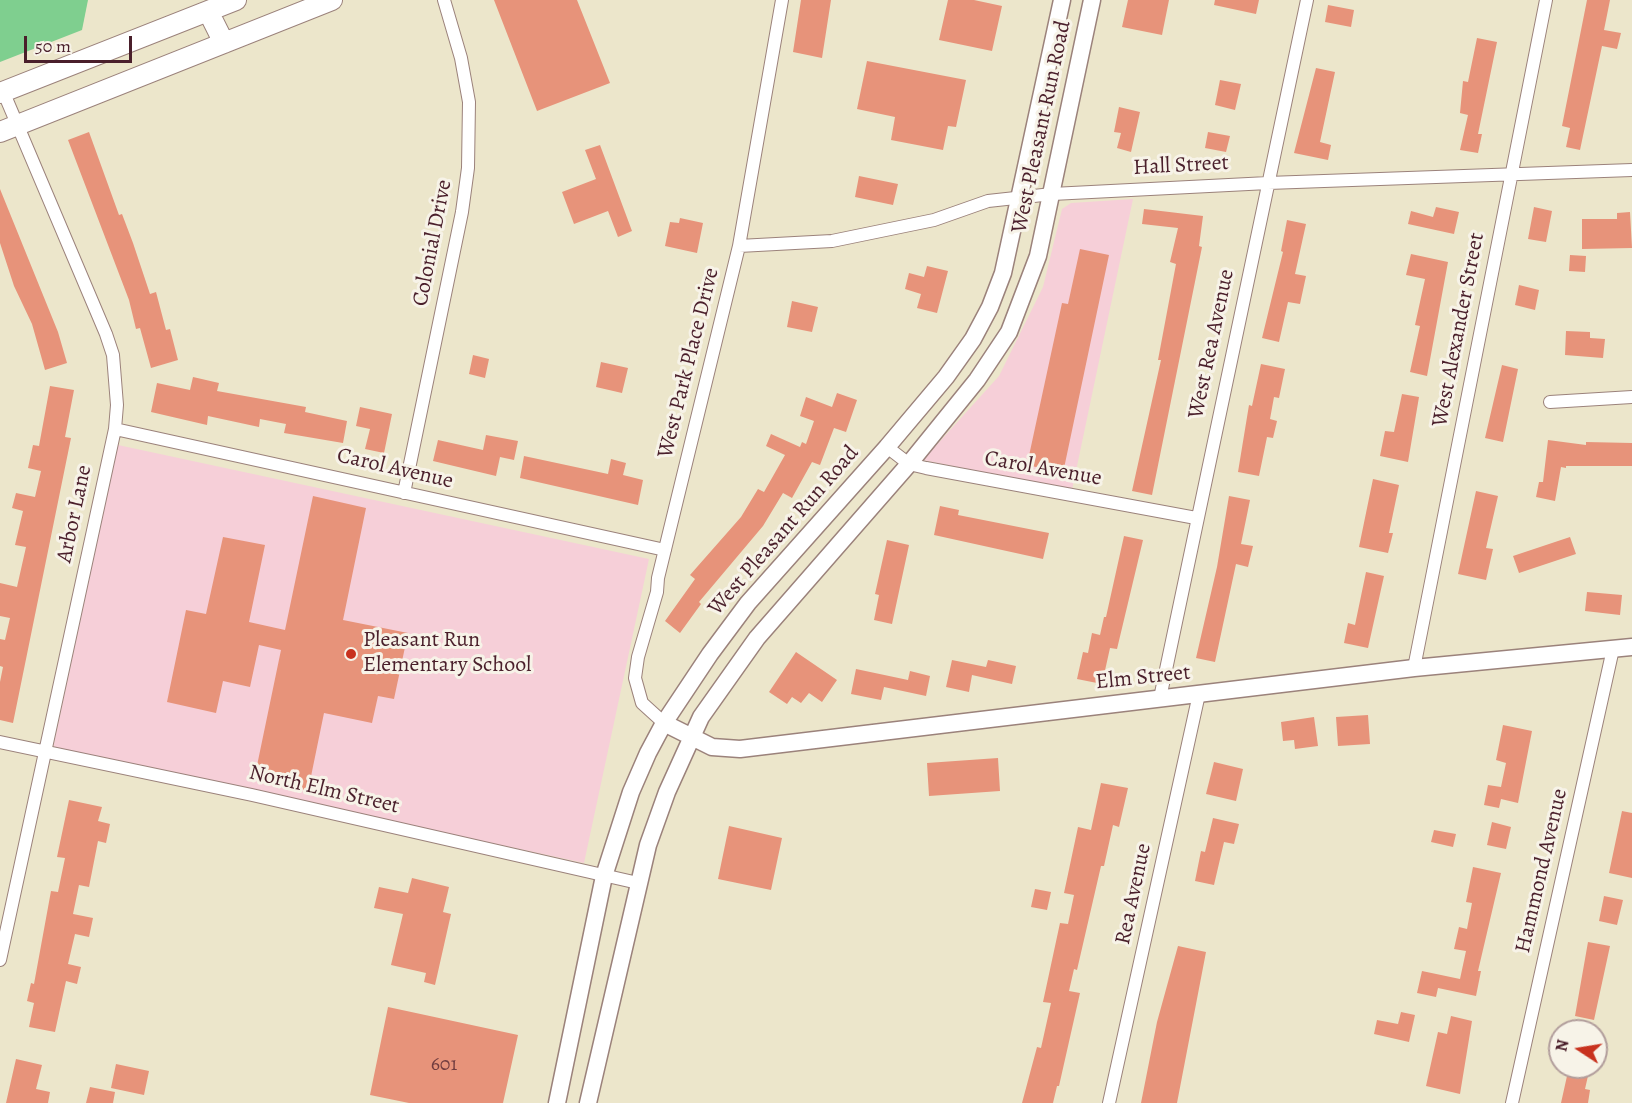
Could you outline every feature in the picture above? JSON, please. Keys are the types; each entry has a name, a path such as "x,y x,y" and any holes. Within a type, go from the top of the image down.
{"main road":[{"path":"2,92 236,0"},
{"path":"9,129 333,0"},
{"name":"West Pleasant Run Road","path":"557,1103 604,876 631,792 664,723 747,603 887,447 946,376 973,339 990,307 1003,273 1021,197 1062,0"},
{"name":"West Pleasant Run Road","path":"588,1103 638,883 663,802 691,737 714,695 756,638 909,464 978,380 1009,332 1038,256 1092,0"},
{"path":"208,11 224,43"},
{"name":"Elm Street","path":"664,723 712,747 740,749 1414,668 1632,647"}],"street":[{"name":"Colonial Drive","path":"404,493 459,224 468,168 468,102 461,58 444,0"},
{"name":"West Park Place Drive","path":"664,723 642,704 635,678 739,246 782,0"},
{"name":"West Rea Avenue","path":"1160,698 1196,518 1307,0"},
{"name":"West Alexander Street","path":"1414,668 1545,0"},
{"name":"Arbor Lane","path":"0,960 115,429 117,381 113,355 9,129 2,92"},
{"name":"Hall Street","path":"739,246 832,241 898,229 988,201 1052,194 1268,183 1632,170"},
{"path":"1550,402 1632,397"},
{"name":"Carol Avenue","path":"115,429 665,550"},
{"name":"Carol Avenue","path":"887,447 909,464 1196,518"},
{"name":"Hammond Avenue","path":"1512,1103 1614,649"},
{"name":"Rea Avenue","path":"1109,1103 1199,694"},
{"name":"North Elm Street","path":"0,742 252,795 638,883"}],"shaded area":[{"path":"1133,199 1072,490 923,460 999,376 1043,287 1062,209 1071,203"},
{"name":"Pleasant Run Elementary School","path":"118,445 649,559 584,863 53,748"}],"green space":[{"path":"0,0 88,0 82,30 0,62"}],"building":[{"path":"494,0 577,0 610,83 537,111"},
{"path":"801,0 831,0 822,58 793,52"},
{"path":"948,0 974,0 1002,6 992,51 939,40"},
{"path":"1128,0 1169,0 1162,35 1122,27"},
{"path":"1215,0 1259,0 1256,14 1214,5"},
{"path":"1587,0 1610,0 1604,30 1621,33 1617,49 1602,46 1580,150 1566,147 1570,128 1562,126"},
{"path":"1328,5 1354,10 1351,27 1325,22"},
{"path":"1477,38 1497,42 1478,134 1482,134 1478,153 1460,150 1468,115 1460,113 1463,81 1468,82"},
{"path":"867,61 966,80 956,127 948,126 943,150 891,140 895,117 857,109"},
{"path":"1316,68 1335,72 1320,142 1331,145 1328,160 1294,153"},
{"path":"1220,80 1241,84 1235,110 1215,105"},
{"path":"1119,107 1140,112 1131,152 1117,148 1121,133 1114,132"},
{"path":"89,132 119,215 122,214 133,243 150,294 156,292 166,330 170,329 178,360 151,368 140,328 136,329 129,300 68,140"},
{"path":"1208,132 1230,136 1226,152 1205,148"},
{"path":"600,145 632,231 618,237 608,211 574,224 562,192 596,179 585,150"},
{"path":"859,176 898,184 893,205 855,197"},
{"path":"0,189 58,332 67,363 45,370 32,324 14,286 0,243"},
{"path":"1436,207 1459,212 1454,234 1408,224 1411,211 1433,217"},
{"path":"1534,207 1552,211 1546,242 1528,239"},
{"path":"1144,209 1203,216 1199,246 1202,247 1152,495 1132,491 1161,360 1158,360 1176,264 1170,262 1178,228 1142,224"},
{"path":"1630,212 1632,248 1582,249 1582,219 1617,219 1617,213"},
{"path":"680,218 703,223 697,253 665,246 670,222 679,223"},
{"path":"1287,220 1306,224 1295,274 1306,276 1300,304 1288,302 1279,342 1262,338 1283,252 1281,251"},
{"path":"1080,249 1109,255 1063,473 1027,465 1062,303 1068,304"},
{"path":"1411,254 1448,262 1427,376 1410,372 1420,326 1415,325 1425,279 1406,275"},
{"path":"1570,255 1586,256 1585,272 1569,271"},
{"path":"927,266 948,271 937,313 917,308 921,294 905,289 909,273 924,277"},
{"path":"1519,285 1539,290 1535,310 1515,305"},
{"path":"792,301 818,307 812,332 787,327"},
{"path":"1566,331 1590,332 1590,338 1605,339 1603,358 1565,355"},
{"path":"473,355 489,359 485,378 469,374"},
{"path":"601,362 628,368 622,393 596,387"},
{"path":"1261,364 1285,369 1279,398 1274,397 1270,419 1277,421 1273,438 1267,437 1259,476 1238,472 1249,405 1252,406"},
{"path":"1502,365 1518,369 1503,442 1485,438"},
{"path":"193,377 219,383 217,391 306,407 305,412 347,421 343,443 284,433 286,424 260,419 259,427 208,416 207,425 151,412 157,383 190,390"},
{"path":"50,386 74,390 65,437 71,438 13,723 0,720 0,682 3,667 0,666 0,639 5,640 10,618 0,616 0,583 17,587 26,547 15,545 23,511 12,508 16,493 35,497 41,471 28,468 33,445 39,446"},
{"path":"837,393 857,400 846,432 834,428 820,465 812,462 792,498 783,493 763,526 699,602 701,604 680,633 665,621 695,579 690,575 741,517 758,489 764,492 785,455 766,446 771,434 800,447 802,442 806,444 814,421 800,416 806,397 832,407"},
{"path":"1402,394 1419,397 1408,462 1380,456 1385,431 1394,432"},
{"path":"360,407 392,414 384,453 365,449 370,429 356,426"},
{"path":"486,435 518,441 514,460 500,457 496,476 433,461 438,440 483,450"},
{"path":"1548,440 1586,445 1586,442 1632,443 1632,466 1561,467 1555,501 1536,497 1539,482 1543,482"},
{"path":"524,456 608,474 611,459 626,463 623,475 643,480 638,505 520,478"},
{"path":"1373,479 1399,485 1389,533 1393,533 1388,553 1359,547"},
{"path":"1476,491 1498,496 1486,548 1493,549 1486,580 1458,574"},
{"path":"313,496 366,508 343,620 408,633 394,699 378,696 372,723 324,713 308,791 254,780 281,650 259,645 250,687 223,681 216,713 167,702 186,610 206,614 223,537 265,545 249,622 285,630"},
{"path":"1229,496 1250,500 1241,544 1253,546 1248,567 1236,564 1215,662 1196,658 1217,567"},
{"path":"940,506 959,510 958,515 1049,533 1043,559 934,535"},
{"path":"1124,536 1143,540 1117,649 1110,648 1102,684 1077,679 1083,652 1088,653 1092,633 1100,635 1104,617 1106,617"},
{"path":"1570,537 1576,554 1519,573 1513,556"},
{"path":"887,540 909,545 892,624 874,620 879,595 875,594"},
{"path":"1366,572 1384,576 1368,648 1344,643 1348,623 1355,625"},
{"path":"1587,592 1622,595 1620,615 1585,611"},
{"path":"796,652 837,680 822,702 809,693 801,703 792,697 787,704 769,692"},
{"path":"952,660 986,667 988,660 1016,666 1012,684 972,675 969,692 946,687"},
{"path":"856,669 908,680 910,671 930,676 926,696 884,687 881,700 851,694"},
{"path":"1368,715 1370,744 1338,746 1336,717"},
{"path":"1314,717 1318,746 1295,749 1294,740 1283,741 1281,722"},
{"path":"1503,725 1532,731 1518,803 1501,799 1499,808 1484,805 1488,785 1501,787 1506,763 1496,760"},
{"path":"998,758 1000,791 929,796 927,763"},
{"path":"1214,762 1243,769 1236,801 1206,794"},
{"path":"1101,783 1128,788 1119,827 1113,825 1077,970 1074,969 1069,991 1080,993 1059,1086 1057,1086 1053,1103 1022,1103 1037,1047 1041,1048 1051,1003 1043,1002 1060,923 1068,924 1074,895 1064,893 1078,827 1091,830"},
{"path":"69,800 102,807 98,821 110,824 106,843 98,841 89,887 79,885 73,914 93,918 89,937 75,934 68,964 81,967 77,984 66,981 55,1032 29,1027 34,1003 27,1001 31,983 34,984 51,891 58,892 65,858 57,857"},
{"path":"1622,811 1632,813 1632,878 1609,873"},
{"path":"1213,818 1239,824 1234,844 1224,842 1214,885 1195,881 1201,851 1205,852"},
{"path":"1492,822 1511,827 1506,849 1487,845"},
{"path":"729,826 782,838 771,890 718,879"},
{"path":"1434,830 1456,834 1453,847 1431,842"},
{"path":"1473,867 1501,873 1478,971 1481,971 1476,996 1438,988 1436,997 1417,993 1422,971 1460,979 1466,951 1454,949 1459,927 1467,929 1472,903 1466,902"},
{"path":"412,878 449,887 443,912 451,914 435,985 424,982 426,973 391,965 403,914 374,908 379,887 408,893"},
{"path":"1035,889 1051,892 1047,910 1031,907"},
{"path":"1604,896 1623,900 1617,925 1599,921"},
{"path":"1588,942 1610,946 1594,1019 1575,1016"},
{"path":"1178,946 1206,952 1177,1103 1141,1103 1157,1022"},
{"path":"388,1007 518,1035 503,1103 409,1103 370,1095"},
{"path":"1401,1012 1415,1015 1409,1042 1374,1034 1377,1020 1398,1024"},
{"path":"1451,1016 1472,1021 1460,1094 1426,1086 1438,1032 1447,1034"},
{"path":"16,1059 42,1065 36,1089 50,1092 48,1103 6,1103"},
{"path":"116,1064 149,1071 144,1095 111,1088"},
{"path":"1566,1079 1587,1079 1585,1089 1590,1090 1588,1103 1561,1103"},
{"path":"90,1087 115,1092 113,1103 86,1103"}],"place":[{"name":"Pleasant Run Elementary School","path":"351,654"}]}
